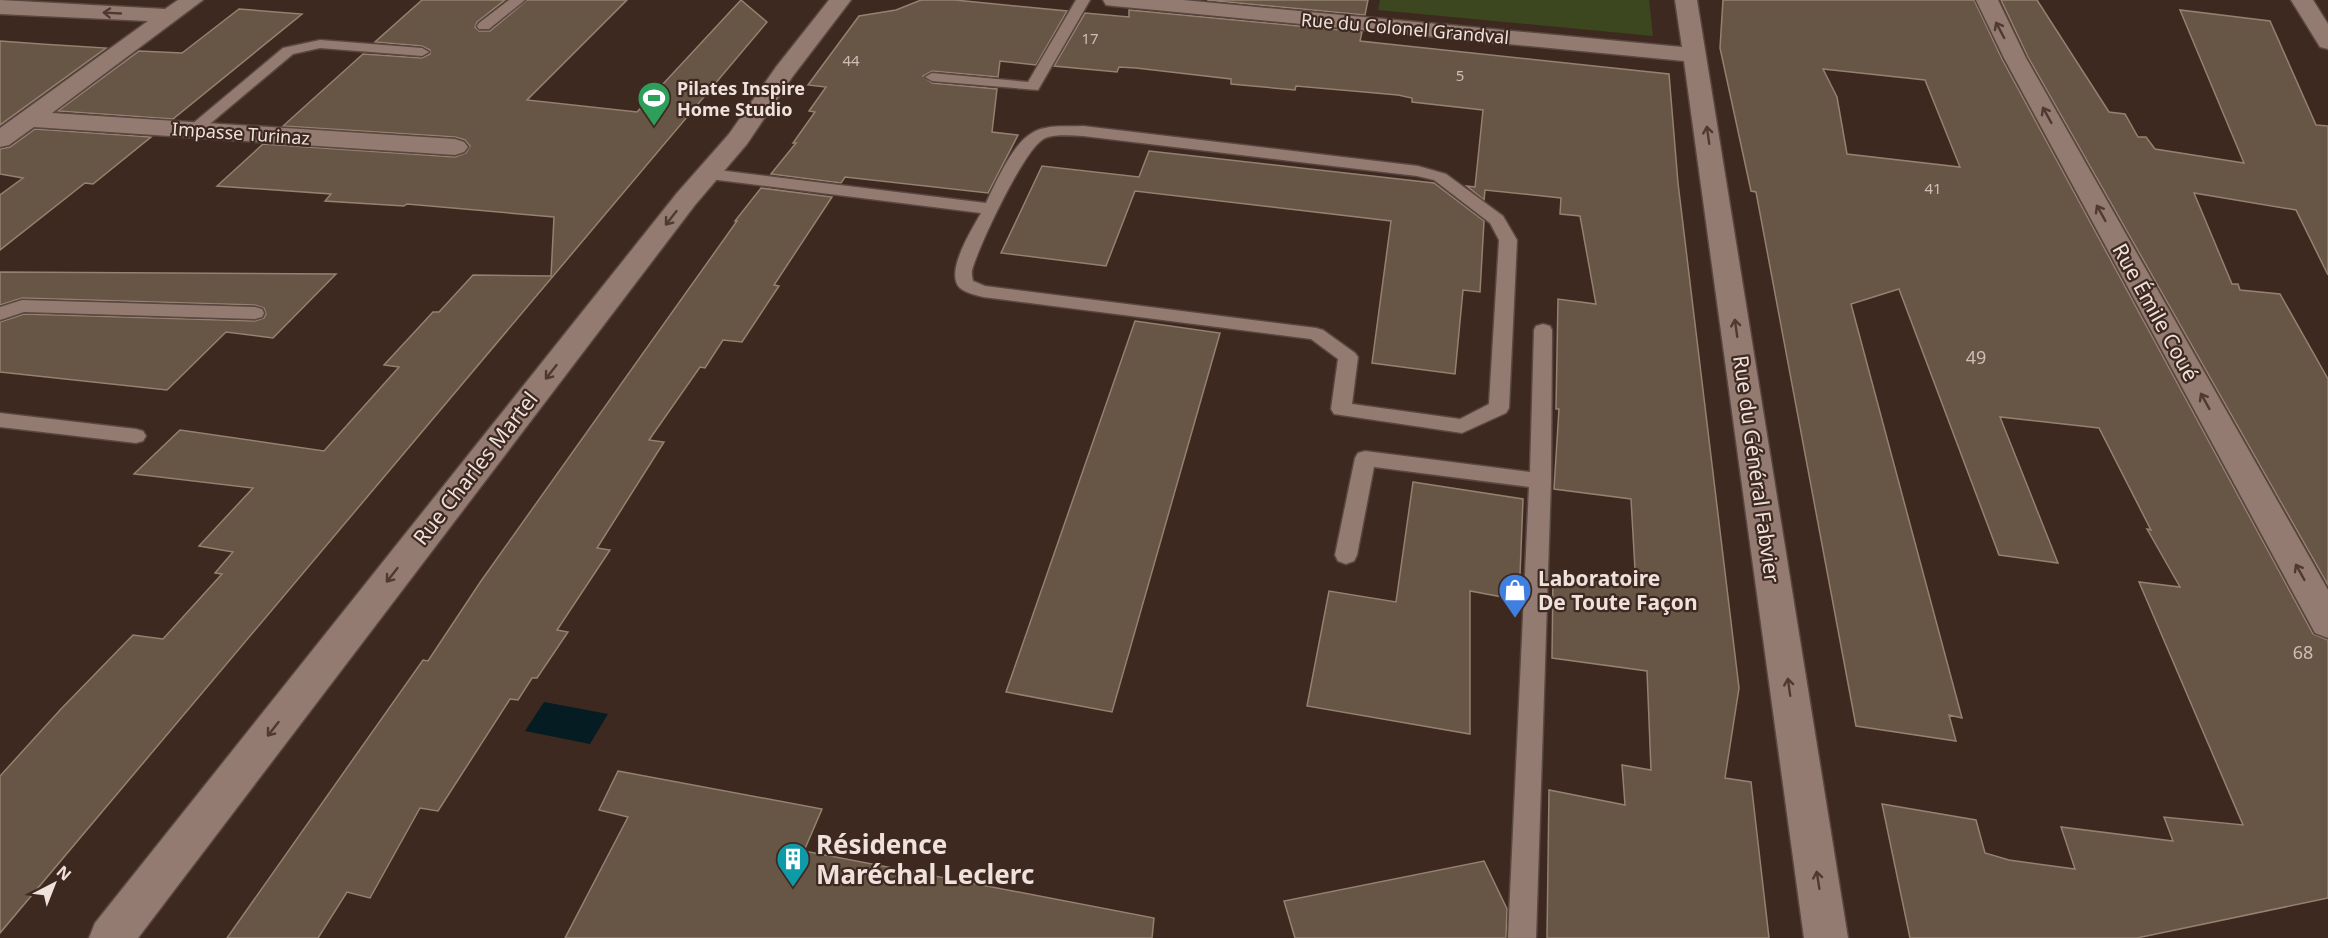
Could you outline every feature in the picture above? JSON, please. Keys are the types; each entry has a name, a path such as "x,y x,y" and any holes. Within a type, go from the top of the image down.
{"street":[{"path":"2,136 192,0"},
{"name":"Rue Charles Martel","path":"111,938 671,217 738,139 784,72 840,0"},
{"name":"Rue du Colonel Grandval","path":"1114,0 1696,55"},
{"name":"Rue du Général Fabvier","path":"1686,0 1826,938"},
{"name":"Rue Émile Coué","path":"1987,0 2015,58 2328,623"},
{"path":"2302,0 2328,42"},
{"path":"0,7 170,16"},
{"name":"Impasse Turinaz","path":"28,119 455,147"}],"lane":[{"path":"484,26 518,0"},
{"path":"932,77 1033,87 1083,0"},
{"path":"193,130 288,51 320,44 422,52"},
{"path":"1083,131 1430,173 1440,177 1497,220 1508,240 1499,408 1462,426 1341,409 1348,357 1316,334 995,293 966,285 962,279 963,269 992,208 1028,143 1043,134 1057,132 1083,131"},
{"path":"710,174 992,208"},
{"path":"0,314 22,306 255,313"},
{"path":"1522,938 1540,481 1543,330"},
{"path":"0,420 136,436"},
{"path":"1346,555 1365,458 1540,481"}],"green space":[{"path":"1380,0 1649,0 1653,36 1378,10"}],"water":[{"path":"544,702 608,714 590,744 525,731"}],"building":[{"path":"422,0 505,0 477,22 475,27 479,31 490,31 527,0 627,0 527,100 637,112 741,0 767,22 0,933 0,776 133,635 163,639 222,574 215,573 233,552 199,546 253,488 134,474 180,430 324,451 399,367 384,365 433,312 439,312 473,275 551,276 554,217 407,204 404,206 325,201 331,194 217,186 263,144 455,157 466,153 470,146 465,140 455,137 283,126 363,54 422,58 430,54 430,50 422,46 375,42"},
{"path":"921,0 955,0 1067,11 1036,65 1000,61 998,77 932,71 923,76 932,83 997,89 992,132 1018,135 988,193 845,177 841,183 771,174 796,143 793,143 815,112 809,111 826,87 808,85 859,16 896,10"},
{"path":"1207,0 1368,0 1365,15"},
{"path":"1723,0 1974,0 2002,59 2313,634 2328,640 2328,898 2137,938 1910,938 1882,804 1976,820 1985,853 2009,860 2075,869 2061,827 2173,841 2164,817 2243,825 2139,582 2180,587 2147,529 2151,530 2099,428 2000,417 2058,563 1999,555 1899,289 1851,304 1962,718 1949,715 1956,741 1856,726 1756,192 1751,191 1720,48","holes":["1823,69 1925,80 1960,167 1847,154 1837,97"]},
{"path":"2001,0 2037,0 2109,112 2125,114 2138,137 2146,137 2155,149 2244,163 2180,10 2270,21 2316,125 2328,126 2328,275 2296,210 2194,193 2232,284 2238,284 2240,290 2280,294 2328,379 2328,585 2028,57"},
{"path":"239,9 302,14 173,119 58,111 139,51 182,53"},
{"path":"1129,10 1362,32 1360,41 1669,74 1678,183 1739,688 1725,778 1751,782 1769,938 1547,938 1549,790 1625,805 1622,765 1651,770 1647,671 1552,658 1553,577 1636,587 1631,499 1554,489 1559,409 1556,409 1558,299 1596,304 1580,216 1560,214 1561,198 1485,190 1484,200 1467,186 1475,187 1483,110 1412,102 1412,98 1398,95 1296,86 1295,90 1231,84 1231,79 1136,68 1119,67 1117,72 1054,66 1085,13 1129,17"},
{"path":"0,41 41,44 106,48 0,125"},
{"path":"35,129 151,137 93,184 85,183 0,250 0,195 23,178 0,174 0,149 10,147"},
{"path":"1149,151 1434,183 1484,221 1480,292 1463,290 1455,374 1372,363 1391,221 1135,191 1106,266 1001,253 1042,166 1139,177"},
{"path":"761,188 832,197 774,285 779,286 742,342 723,340 705,368 700,367 649,440 664,442 597,548 610,550 557,630 568,632 537,678 532,678 518,700 510,699 438,811 420,808 370,898 347,892 318,938 227,938 423,660 428,661 481,581 737,221 735,221"},
{"path":"0,272 336,274 273,338 226,332 167,390 0,372 0,322 24,314 255,321 264,318 266,314 264,308 255,305 22,298 0,305"},
{"path":"1135,321 1220,333 1112,712 1006,692"},
{"path":"1413,482 1523,499 1519,600 1470,591 1470,734 1307,706 1329,591 1396,602"},
{"name":"Résidence Maréchal Leclerc","path":"618,771 822,809 804,851 1154,918 1152,938 565,938 628,817 599,810"},
{"path":"1484,861 1507,909 1506,938 1295,938 1284,901"}],"place":[{"name":"Pilates Inspire Home Studio","path":"654,127"},
{"name":"Laboratoire De Toute Façon","path":"1515,619"},
{"name":"Résidence Maréchal Leclerc","path":"793,888"}]}
